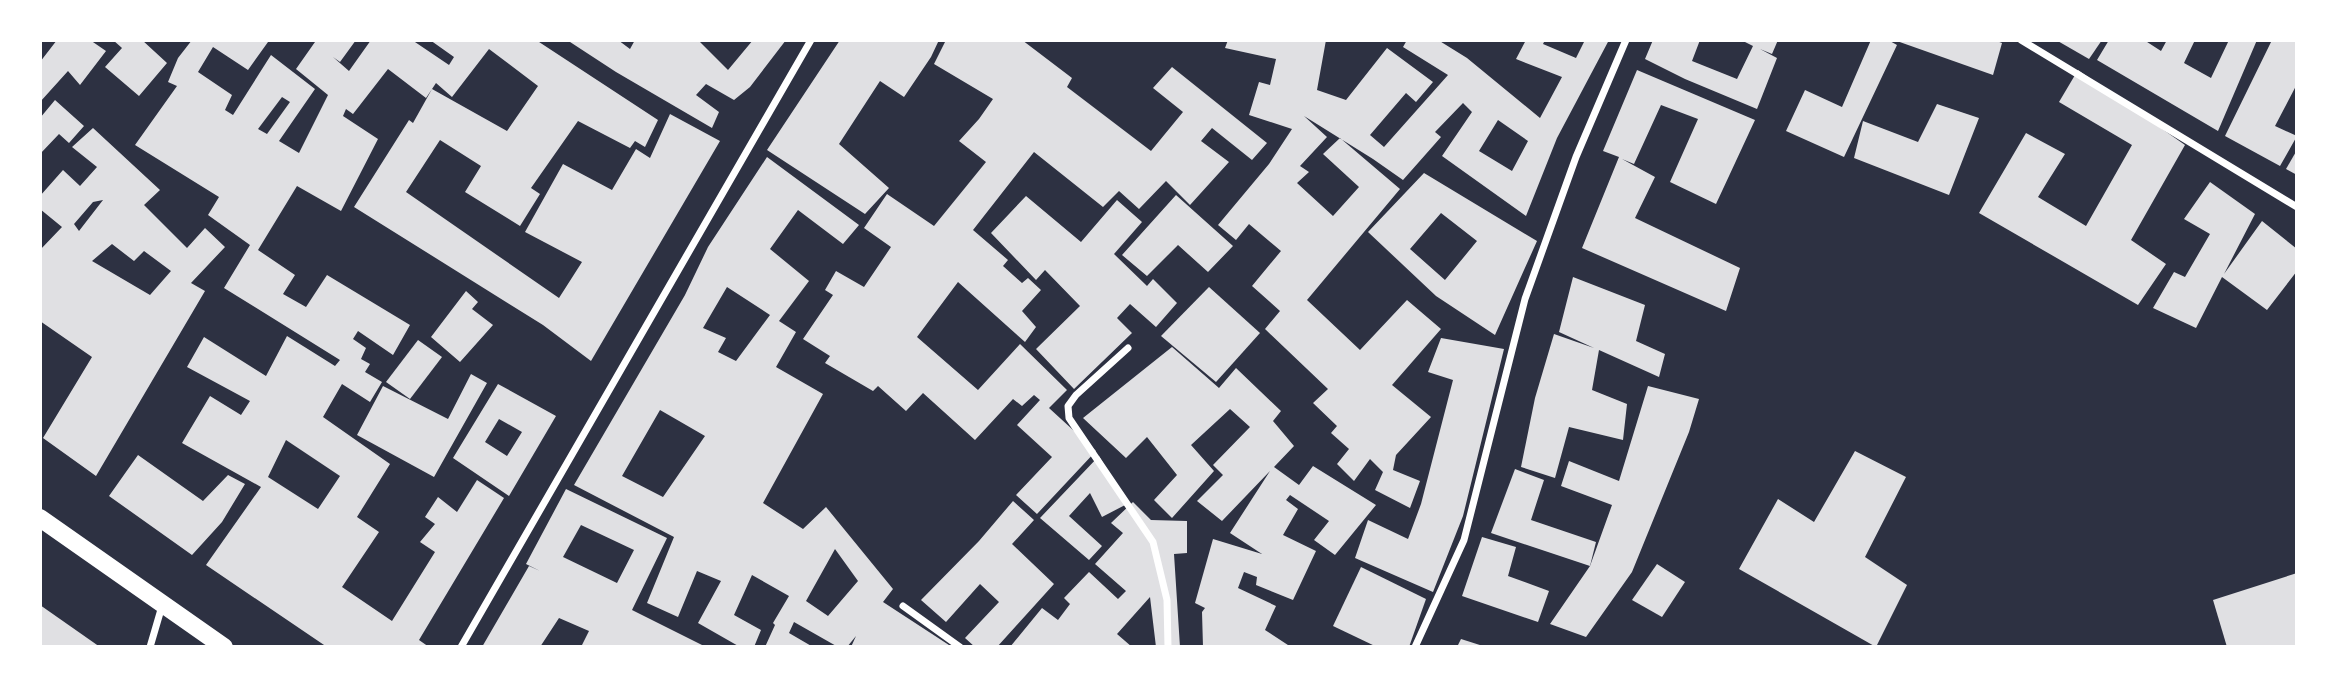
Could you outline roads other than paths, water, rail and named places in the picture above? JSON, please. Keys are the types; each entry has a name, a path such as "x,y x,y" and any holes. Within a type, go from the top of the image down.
{"main road":[{"path":"40,518 223,647"}],"street":[{"path":"461,647 811,40"},
{"path":"1415,647 1464,540 1525,299 1576,157 1626,40"},
{"path":"2021,40 2297,207"},
{"path":"1128,348 1076,395 1068,406 1069,418 1153,542 1167,600 1168,647"},
{"path":"150,647 163,605"},
{"path":"903,606 960,647"}]}
